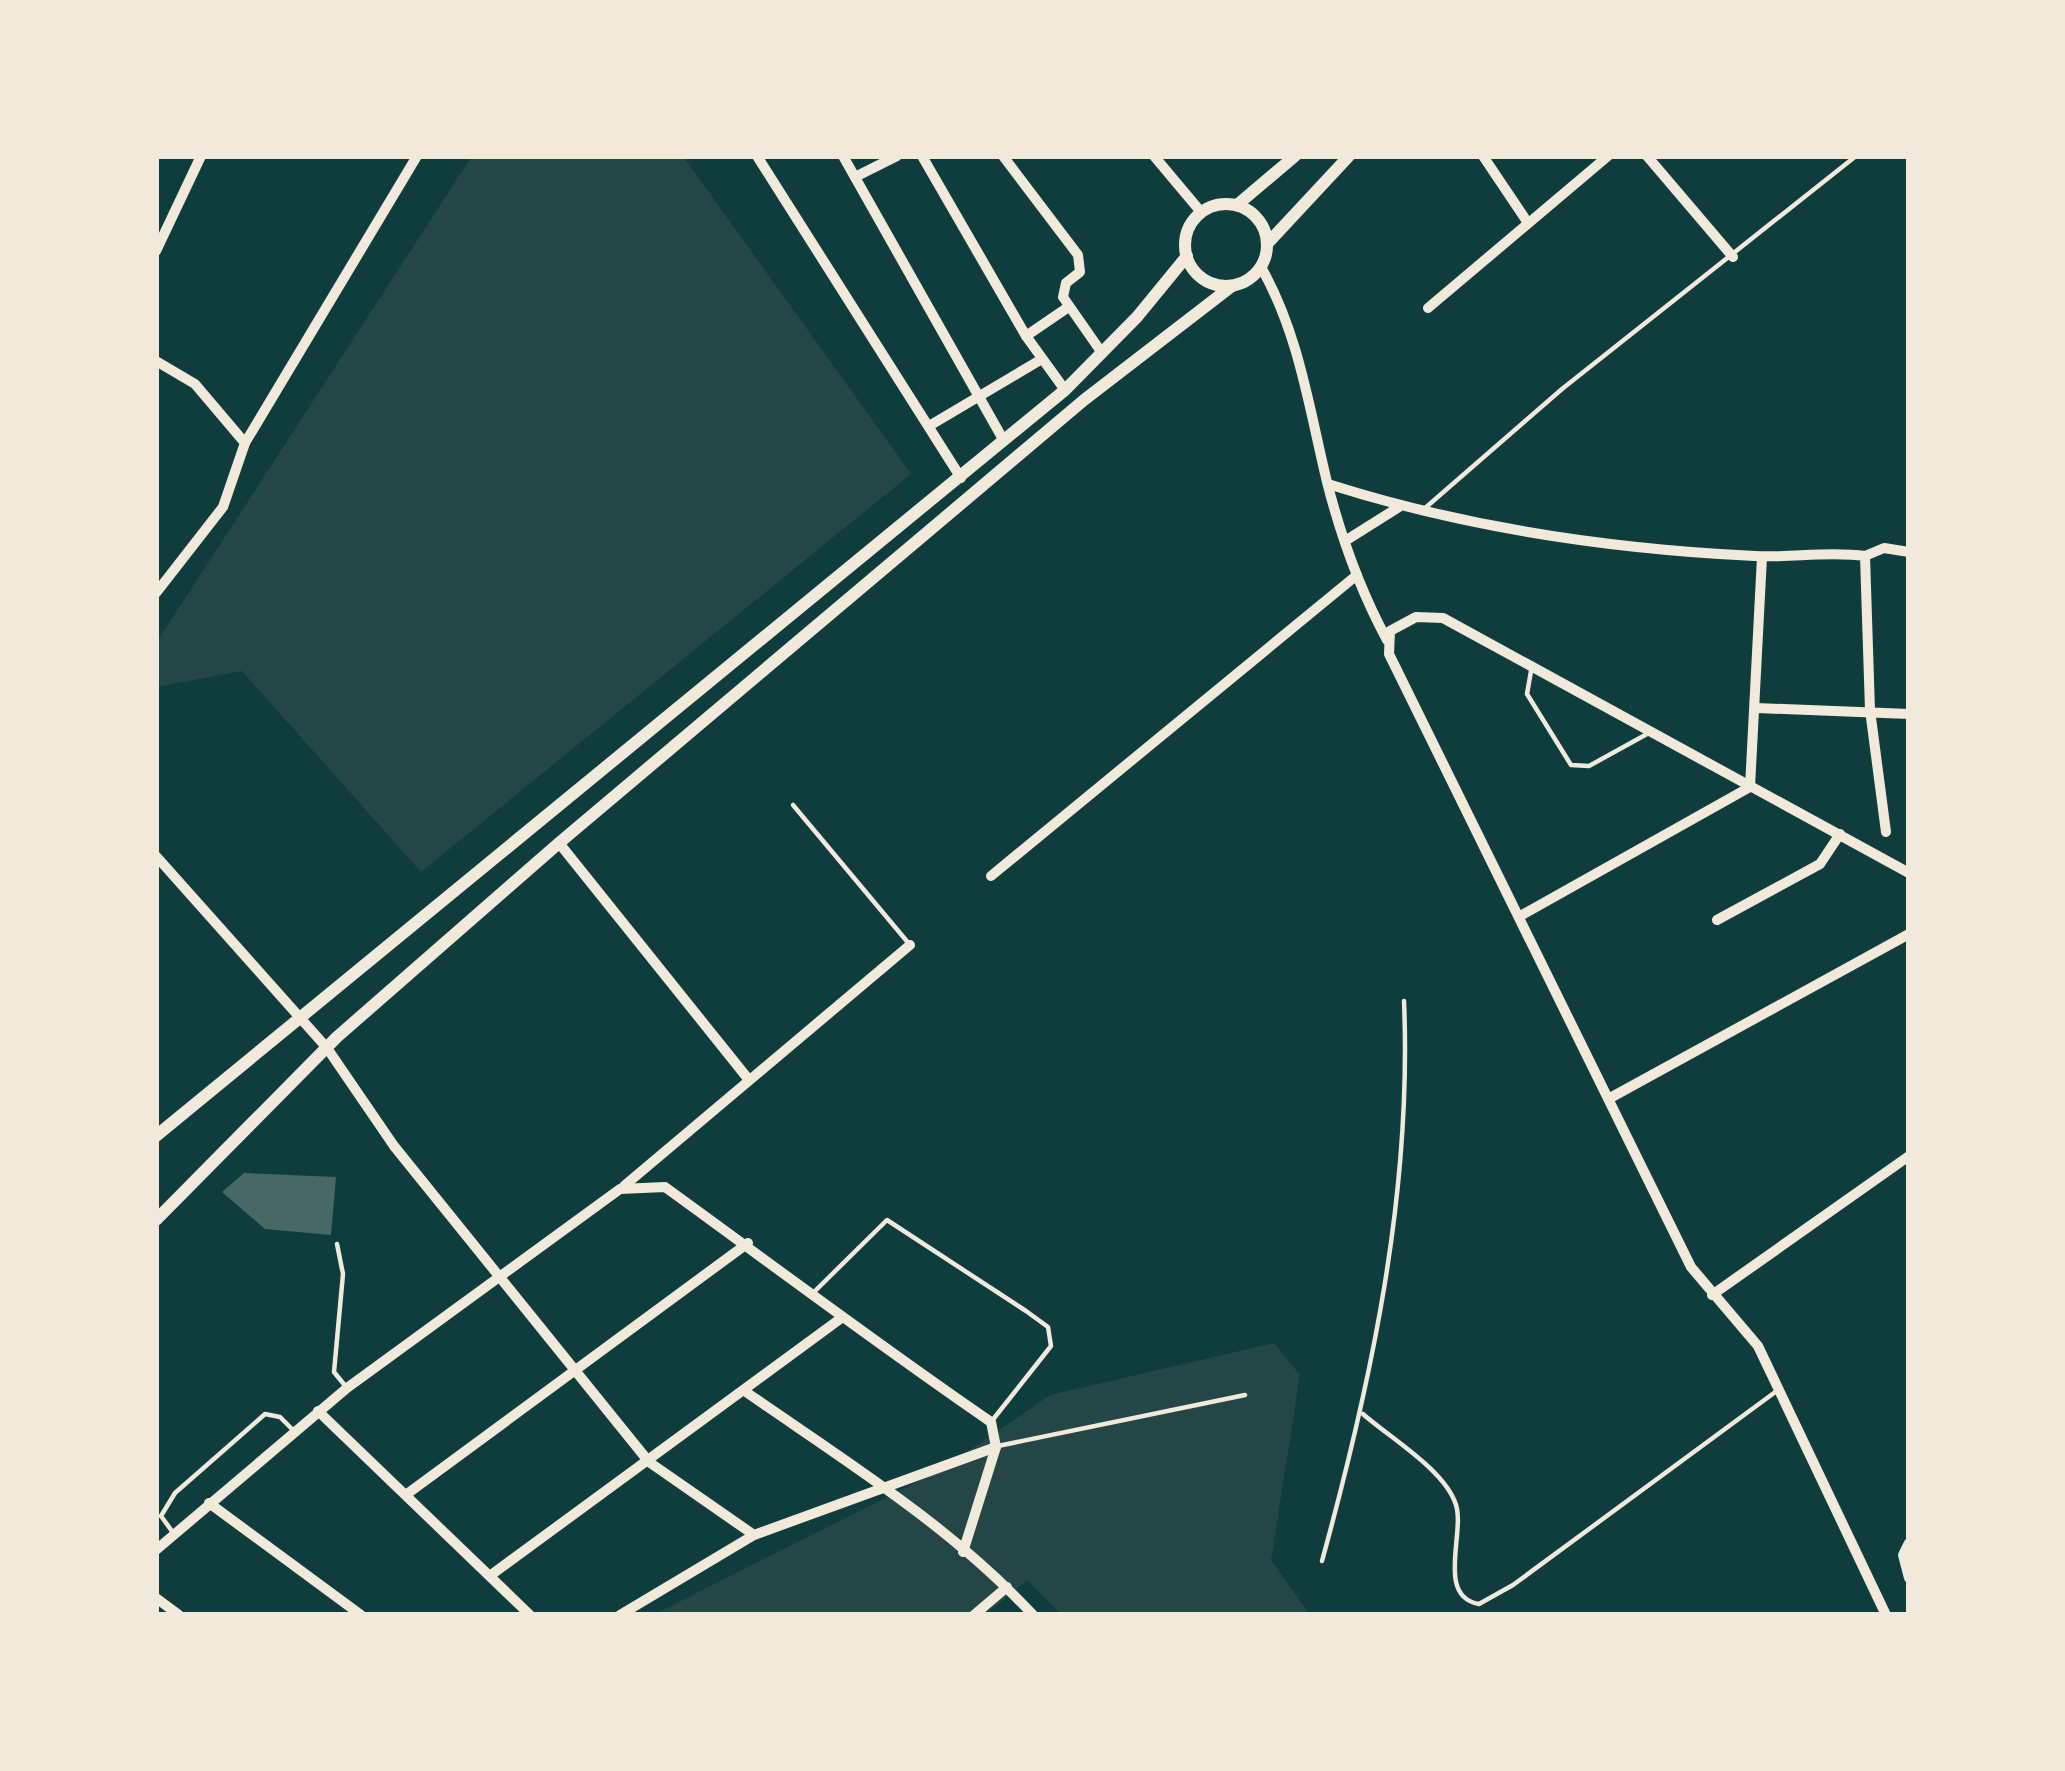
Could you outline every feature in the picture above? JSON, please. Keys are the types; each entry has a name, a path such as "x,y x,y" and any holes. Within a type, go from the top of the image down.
{"street":[{"path":"156,251 201,156"},
{"path":"156,593 223,507 245,443 417,156"},
{"path":"757,156 961,478"},
{"path":"843,156 1004,441"},
{"path":"855,177 897,156"},
{"path":"922,156 1027,336 1064,390"},
{"path":"1004,156 1078,255 1079,272 1062,292 1067,308 1102,353"},
{"path":"1154,156 1201,212"},
{"path":"1237,205 1295,156"},
{"path":"156,1220 327,1048 559,844 1084,400 1261,267 1268,244 1349,156"},
{"path":"1483,156 1528,223"},
{"path":"1428,308 1608,156"},
{"path":"1647,156 1733,257"},
{"path":"156,1136 1064,390 1186,256 1187,232 1201,212 1218,204 1237,205 1256,215 1268,244"},
{"path":"1186,256 1209,282 1232,286"},
{"path":"1261,267 1289,321 1345,541 1395,665 1522,915 1685,1255 1712,1295 1750,1333 1886,1615"},
{"path":"1027,336 1067,308"},
{"path":"929,426 1042,359"},
{"path":"156,362 194,384 245,443"},
{"path":"1328,484 1420,512 1609,546 1762,557 1865,556 1884,548 1909,552"},
{"path":"1345,541 1399,507"},
{"path":"1865,556 1870,710 1886,832"},
{"path":"1750,787 1762,557"},
{"path":"156,565 169,574"},
{"path":"991,876 1357,575"},
{"path":"1387,640 1400,623 1434,615 1909,873"},
{"path":"1756,708 1909,714"},
{"path":"1522,915 1750,787"},
{"path":"1717,920 1820,864 1840,834"},
{"path":"559,844 749,1080"},
{"path":"156,856 327,1048 394,1146 649,1462 754,1535"},
{"path":"1610,1098 1909,934"},
{"path":"156,1550 346,1388 620,1189 910,945"},
{"path":"1712,1295 1909,1156"},
{"path":"620,1189 665,1187 748,1243 840,1319 992,1422 996,1447 963,1552"},
{"path":"407,1494 748,1243"},
{"path":"491,1575 840,1319"},
{"path":"746,1392 883,1487 1007,1587 1033,1615"},
{"path":"318,1411 530,1615"},
{"path":"620,1615 754,1535 996,1447"},
{"path":"209,1503 361,1615"},
{"path":"1909,1543 1903,1555 1909,1577"},
{"path":"974,1615 1007,1587"},
{"path":"156,1598 179,1615"}],"lane":[{"path":"1420,512 1562,388 1856,156"},
{"path":"1535,666 1527,694 1571,765 1589,766 1652,731"},
{"path":"793,805 910,945"},
{"path":"1322,1562 1363,1414 1395,1216 1407,1077 1404,1001"},
{"path":"812,1295 887,1220 1026,1311 1048,1327 1051,1346 992,1422"},
{"path":"338,1244 343,1274 334,1372 346,1388"},
{"path":"1363,1414 1439,1480 1455,1501 1460,1528 1453,1577 1465,1598 1479,1604 1514,1585 1778,1390"},
{"path":"996,1447 1102,1420 1245,1395"},
{"path":"175,1535 161,1516 175,1493 265,1414 280,1417 293,1430"}],"shaded area":[{"path":"472,156 683,156 911,474 421,872 242,671 156,687 156,643"},
{"path":"1274,1343 1300,1375 1271,1560 1310,1615 1062,1615 1027,1580 985,1615 653,1615 941,1470 1050,1395"}],"building":[{"path":"244,1173 336,1177 331,1235 265,1229 222,1192"}]}
